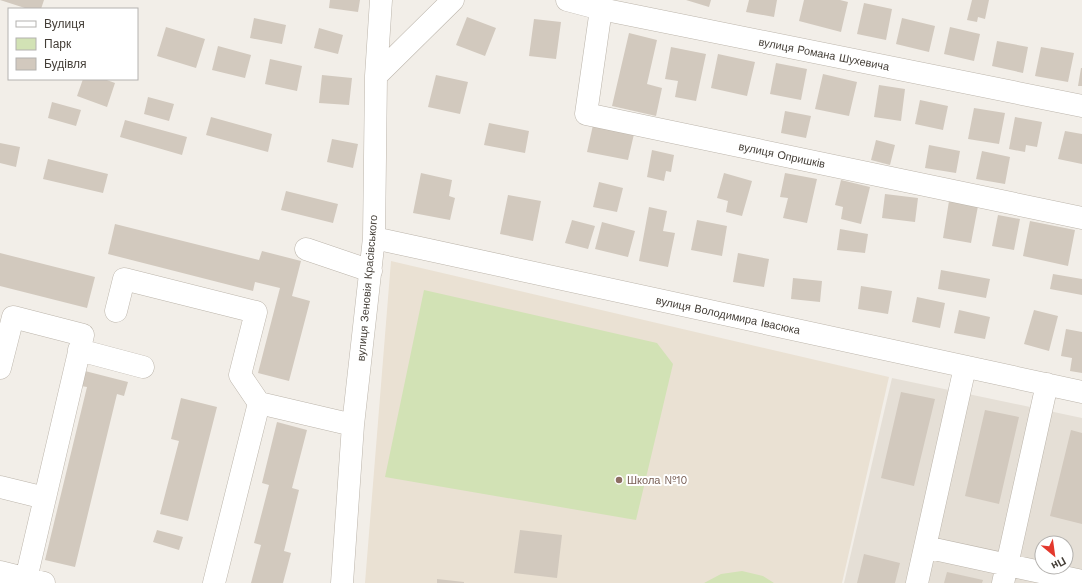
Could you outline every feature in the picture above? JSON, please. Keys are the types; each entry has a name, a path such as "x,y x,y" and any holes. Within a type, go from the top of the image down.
{"street":[{"name":"вулиця Зеновія Красівського","path":"342,583 353,425 374,238 376,76 381,0"},
{"path":"376,76 453,0"},
{"name":"вулиця Романа Шухевича","path":"567,0 601,10 1082,106"},
{"name":"вулиця Опришків","path":"601,10 586,114 1082,218"},
{"name":"вулиця Володимира Івасюка","path":"374,238 1082,392"},
{"path":"306,249 371,271"},
{"path":"116,311 124,279 256,312 240,375 259,402 353,425"},
{"path":"0,368 13,317 83,335 45,498 19,578"},
{"path":"79,350 143,367"},
{"path":"917,583 965,367"},
{"path":"1005,574 1047,384"},
{"path":"214,583 259,402"},
{"path":"0,487 45,498"},
{"path":"925,546 1005,574 1082,581"}],"shaded area":[{"name":"Школа №10","path":"391,261 889,377 842,583 365,583"},
{"path":"892,378 1082,418 1082,583 844,583"}],"green space":[{"path":"424,290 657,343 673,364 636,520 385,477"},
{"path":"742,571 763,576 774,583 704,583 721,574"}],"building":[{"path":"0,0 44,0 41,8 25,8"},
{"path":"330,0 360,0 358,12 329,8"},
{"path":"686,0 711,0 709,7"},
{"path":"749,0 777,0 774,17 746,12"},
{"path":"804,0 840,0 848,2 841,32 799,21"},
{"path":"972,0 989,0 985,19 978,17 977,22 967,20"},
{"path":"864,3 892,9 886,40 857,34"},
{"path":"467,17 496,28 485,56 456,45"},
{"path":"254,18 286,25 282,44 250,38"},
{"path":"902,18 935,26 929,52 896,44"},
{"path":"534,19 561,22 556,59 529,56"},
{"path":"166,27 205,39 196,68 157,56"},
{"path":"950,27 980,34 974,61 944,54"},
{"path":"319,28 343,35 338,54 314,48"},
{"path":"629,33 657,40 647,84 662,88 656,116 612,106"},
{"path":"997,41 1028,47 1023,73 992,66"},
{"path":"218,46 251,55 245,78 212,70"},
{"path":"671,47 706,54 696,101 675,97 678,81 665,79"},
{"path":"1041,47 1074,53 1068,82 1035,76"},
{"path":"718,54 755,62 747,96 711,88"},
{"path":"270,59 302,66 297,91 265,84"},
{"path":"776,63 807,69 801,100 770,94"},
{"path":"1081,68 1082,86 1078,86"},
{"path":"823,74 857,82 849,116 815,109"},
{"path":"322,75 352,78 349,105 319,103"},
{"path":"436,75 468,82 460,114 428,107"},
{"path":"83,80 107,80 115,83 107,107 77,96"},
{"path":"879,85 905,89 901,121 874,117"},
{"path":"148,97 174,104 169,121 144,114"},
{"path":"920,100 948,106 943,130 915,124"},
{"path":"52,102 81,110 76,126 48,118"},
{"path":"974,108 1005,113 999,144 968,139"},
{"path":"785,111 811,116 806,138 781,133"},
{"path":"211,117 272,134 268,152 206,135"},
{"path":"1015,117 1042,122 1037,147 1026,145 1025,152 1009,149"},
{"path":"125,120 187,137 182,155 120,137"},
{"path":"489,123 529,131 525,153 484,145"},
{"path":"593,125 634,134 628,160 587,152"},
{"path":"1065,131 1082,134 1082,164 1058,159"},
{"path":"332,139 358,144 353,168 327,162"},
{"path":"876,140 895,145 890,165 871,160"},
{"path":"0,143 20,147 16,167 0,163"},
{"path":"929,145 960,151 956,173 925,168"},
{"path":"652,150 674,155 671,172 666,171 664,181 647,177"},
{"path":"982,151 1010,157 1005,184 976,179"},
{"path":"48,159 108,174 103,193 43,179"},
{"path":"421,173 452,180 449,196 455,198 450,220 413,213"},
{"path":"724,173 752,181 742,216 726,212 728,201 717,198"},
{"path":"785,173 817,179 807,223 783,218 788,198 780,197"},
{"path":"841,180 870,187 861,224 841,219 843,207 835,205"},
{"path":"599,182 623,188 617,212 593,207"},
{"path":"286,191 338,204 333,223 281,210"},
{"path":"885,194 918,198 915,222 882,218"},
{"path":"508,195 541,201 533,241 500,234"},
{"path":"949,201 978,206 971,243 943,238"},
{"path":"649,207 667,211 663,231 675,233 668,267 639,261"},
{"path":"998,215 1020,219 1014,250 992,246"},
{"path":"572,220 595,226 588,249 565,243"},
{"path":"697,220 727,226 722,256 691,250"},
{"path":"1030,221 1075,230 1068,266 1023,256"},
{"path":"602,222 635,231 628,257 595,249"},
{"path":"115,224 259,260 262,251 301,261 292,296 310,301 289,381 258,373 280,288 255,282 253,291 108,254"},
{"path":"840,229 868,234 865,253 837,250"},
{"path":"0,253 95,277 87,308 0,286"},
{"path":"738,253 769,259 764,287 733,282"},
{"path":"941,270 990,279 986,298 938,289"},
{"path":"1053,274 1082,279 1082,295 1050,289"},
{"path":"793,278 822,281 820,302 791,299"},
{"path":"861,286 892,291 888,314 858,309"},
{"path":"917,297 945,303 940,328 912,322"},
{"path":"959,310 990,317 985,339 954,333"},
{"path":"1034,310 1058,316 1049,351 1024,344"},
{"path":"1066,329 1082,332 1082,373 1070,371 1072,358 1061,356"},
{"path":"85,371 128,382 124,396 117,394 75,567 45,560 87,387 81,386"},
{"path":"901,392 935,399 914,486 881,478"},
{"path":"181,398 217,407 188,521 160,514 179,441 171,439"},
{"path":"985,410 1019,417 999,504 965,496"},
{"path":"277,422 307,430 292,488 299,490 284,551 291,553 283,583 251,583 261,545 254,543 269,485 262,483"},
{"path":"1071,430 1082,433 1082,524 1050,516"},
{"path":"157,530 183,537 179,550 153,542"},
{"path":"520,530 562,535 557,578 514,573"},
{"path":"864,554 900,563 895,583 857,583"},
{"path":"947,572 983,580 982,583 944,583"},
{"path":"437,579 464,582 464,583 437,583"}],"place":[{"name":"Школа №10","path":"619,480"}]}
